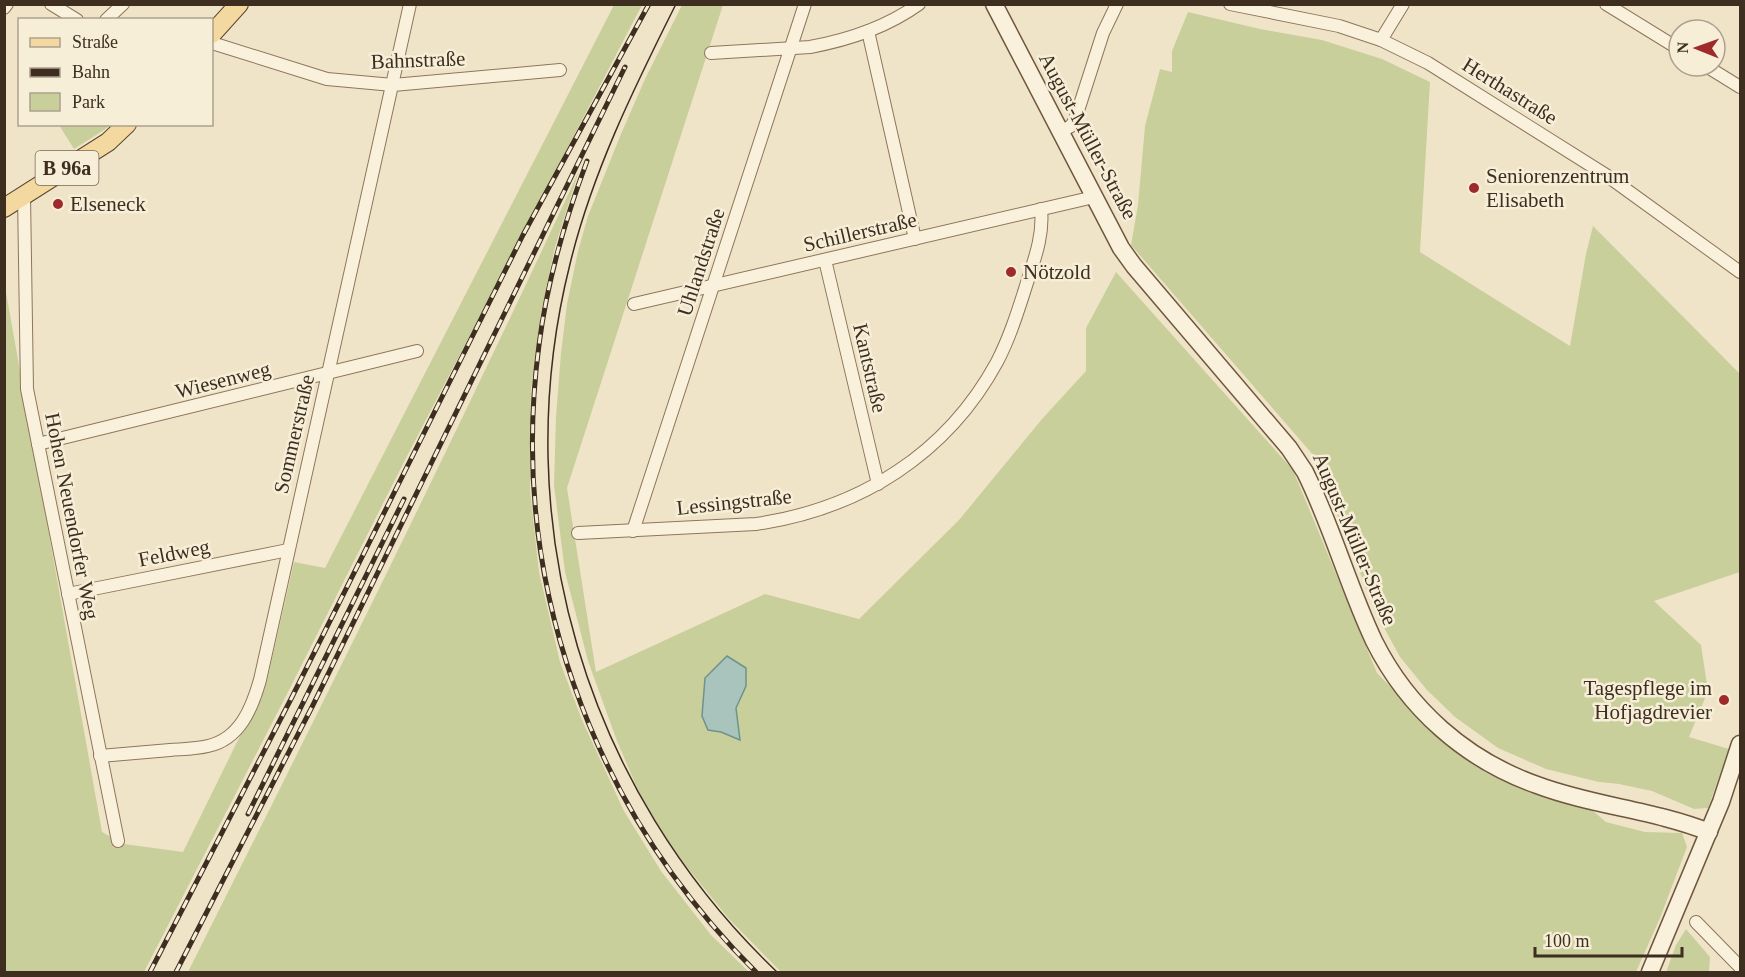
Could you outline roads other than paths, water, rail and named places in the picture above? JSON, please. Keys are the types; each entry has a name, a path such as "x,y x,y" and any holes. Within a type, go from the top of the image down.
{"main road":[{"path":"213,33 239,4"},
{"name":"August-Müller-Straße","path":"994,4 1121,248 1298,459 1312,486 1374,640 1396,677 1423,711 1462,747 1512,776 1574,797 1659,817 1708,832"},
{"name":"B 96a","path":"4,208 108,142 125,126"},
{"path":"1650,972 1725,792 1740,744"}],"street":[{"path":"51,4 74,18"},
{"path":"108,18 123,4"},
{"name":"Sommerstraße","path":"100,756 207,746 225,739 239,727 251,708 258,687 410,4"},
{"name":"Uhlandstraße","path":"633,531 805,4"},
{"path":"711,53 825,44 868,31 919,4"},
{"path":"1060,132 1071,126 1075,120 1101,39 1118,4"},
{"name":"Herthastraße","path":"1230,4 1332,25 1381,40 1428,63 1606,175 1740,272"},
{"path":"1381,40 1403,4"},
{"path":"1606,4 1667,42"},
{"path":"868,31 915,239"},
{"name":"Bahnstraße","path":"213,43 327,79 393,85 560,70"},
{"path":"1725,78 1740,87"},
{"name":"Hohen Neuendorfer Weg","path":"24,195 27,389 118,841"},
{"name":"Schillerstraße","path":"634,304 1094,197"},
{"name":"Lessingstraße","path":"578,533 756,524 774,521 820,510 859,494 911,463 966,408 988,377 1006,342 1021,302 1041,233 1041,209"},
{"name":"Kantstraße","path":"825,260 878,484"},
{"name":"Wiesenweg","path":"38,444 327,375 417,351"},
{"name":"Feldweg","path":"68,594 288,550"},
{"path":"1696,922 1740,967"}],"water":[{"path":"727,656 746,668 746,686 736,708 740,740 721,732 708,730 702,716 705,678"}],"tram line":[{"path":"676,4 630,99 602,164 570,264 552,361 548,458 557,553 578,646 610,736 655,821 711,900 777,972"}],"railway":[{"path":"150,972 292,697 523,235 649,4"},
{"path":"176,972 313,705 625,67"},
{"path":"587,161 558,251 539,345 533,432 536,518 550,602 574,684 606,763 648,837 698,907 756,972"},
{"path":"248,814 404,499"}],"place":[{"name":"Seniorenzentrum Elisabeth","path":"1474,188"},
{"name":"Elseneck","path":"58,204"},
{"name":"Nötzold","path":"1011,272"},
{"name":"Tagespflege im Hofjagdrevier","path":"1724,700"}]}
